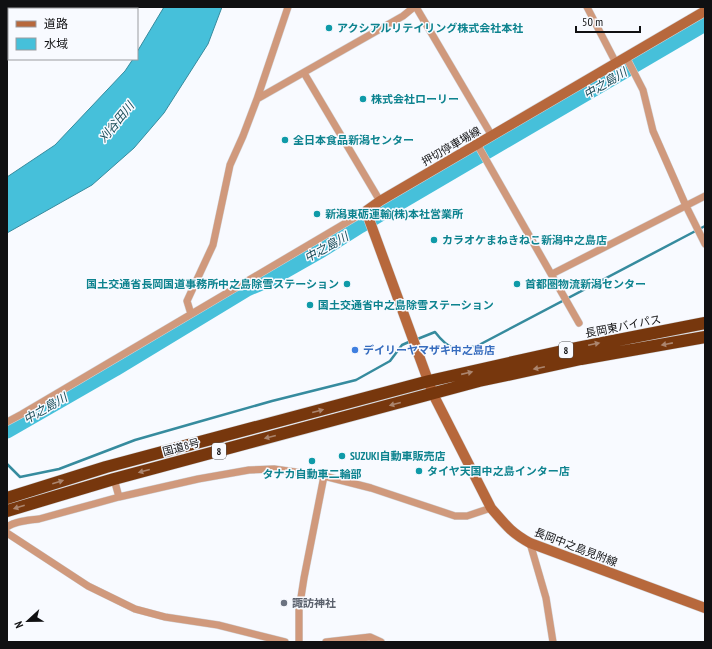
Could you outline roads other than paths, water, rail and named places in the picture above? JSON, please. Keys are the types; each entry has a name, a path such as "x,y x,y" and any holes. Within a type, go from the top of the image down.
{"highway":[{"name":"長岡東バイパス","path":"429,381 567,350 705,324"},
{"name":"8","path":"433,394 574,360 705,337"},
{"name":"国道8号","path":"7,498 106,467 429,381"},
{"name":"国道8号","path":"7,511 114,479 433,394"}],"main road":[{"name":"押切停車場線","path":"366,211 380,201 705,11"},
{"path":"366,211 429,381"},
{"name":"長岡中之島見附線","path":"429,381 433,394 490,508 508,528 520,538 705,608"}],"street":[{"path":"191,314 187,300 213,245 230,165 257,99 288,7"},
{"path":"257,99 403,16 415,7 492,136"},
{"path":"587,7 616,62"},
{"path":"626,57 642,90 653,131 686,206 705,244"},
{"path":"304,73 380,201"},
{"path":"477,144 579,323"},
{"path":"552,274 705,196"},
{"path":"7,422 366,211"},
{"path":"7,528 10,525 27,520 198,479 250,470 274,469 324,476 371,488 455,516 467,516 490,508"},
{"path":"299,642 299,610 324,476"},
{"path":"114,479 119,497"},
{"path":"7,533 88,586 135,609 165,617 218,625 285,642"},
{"path":"530,543 546,598 553,642"},
{"path":"326,642 370,637 381,642"}],"water":[{"name":"刈谷田川","path":"164,7 222,7 208,44 164,113 134,148 92,185 7,233 7,177 55,145 125,71 132,60 138,60 138,50"}],"waterway":[{"name":"中之島川","path":"7,431 115,369 247,289 271,279 322,250 360,226 705,24"},
{"path":"415,340 435,332 444,342 453,348 458,349 477,346 705,226"},
{"path":"7,464 20,477 59,469 135,440 272,401 356,380 390,361 402,345 411,341"}],"place":[{"name":"アクシアルリテイリング株式会社本社","path":"329,28"},
{"name":"株式会社ローリー","path":"363,99"},
{"name":"全日本食品新潟センター","path":"285,140"},
{"name":"新潟東砺運輸(株)本社営業所","path":"317,214"},
{"name":"カラオケまねきねこ新潟中之島店","path":"434,240"},
{"name":"国土交通省長岡国道事務所中之島除雪ステーション","path":"347,284"},
{"name":"首都圏物流新潟センター","path":"517,284"},
{"name":"国土交通省中之島除雪ステーション","path":"310,305"},
{"name":"デイリーヤマザキ中之島店","path":"355,350"},
{"name":"SUZUKI自動車販売店","path":"342,456"},
{"name":"タナカ自動車二輪部","path":"312,461"},
{"name":"タイヤ天国中之島インター店","path":"419,471"},
{"name":"諏訪神社","path":"284,603"}]}
